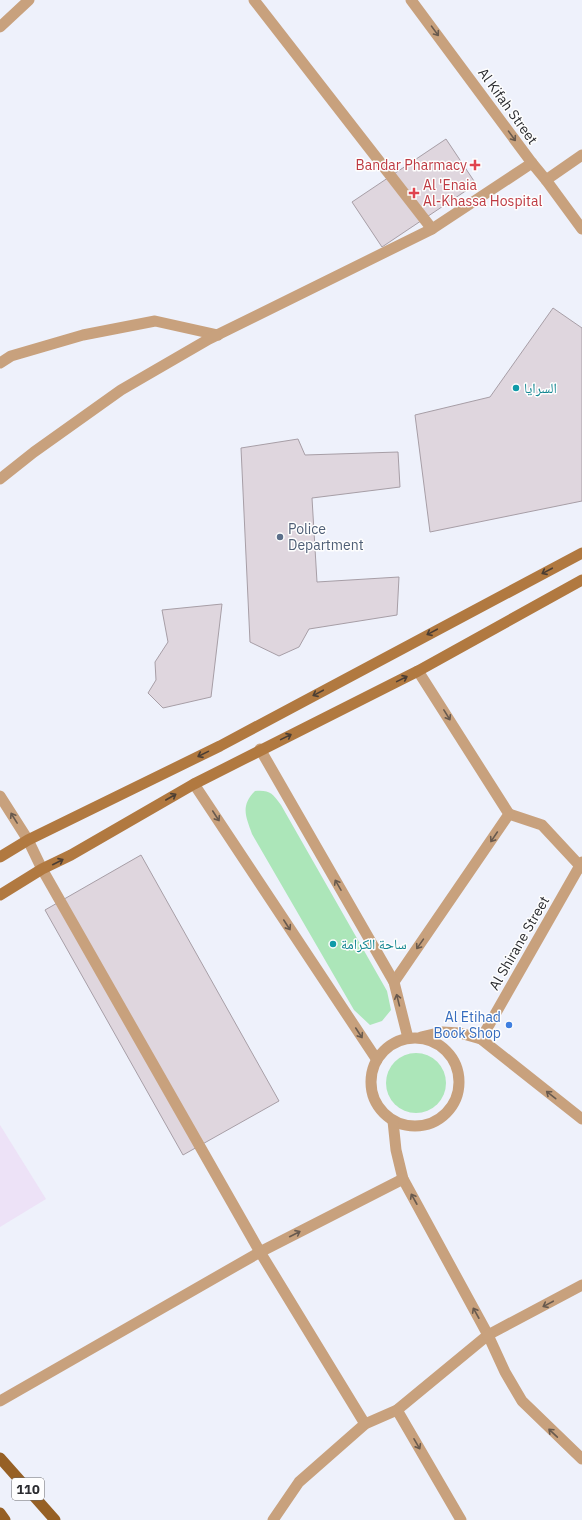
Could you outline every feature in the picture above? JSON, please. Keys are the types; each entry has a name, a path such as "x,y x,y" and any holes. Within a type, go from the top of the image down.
{"main road":[{"path":"0,857 28,840 220,746 582,553"},
{"path":"0,895 42,869 71,855 194,784 260,749 418,671 582,580"},
{"name":"110","path":"0,1458 55,1520"},
{"name":"110","path":"0,1513 5,1520"}],"street":[{"path":"0,27 30,0"},
{"path":"254,0 432,229"},
{"name":"Al Kifah Street","path":"412,0 582,229"},
{"path":"546,180 582,155"},
{"path":"0,479 34,452 121,390 218,334 432,229 532,163"},
{"path":"0,363 10,356 83,335 155,321 218,334"},
{"path":"418,671 509,814 542,825 581,865"},
{"path":"260,749 394,982 408,1038"},
{"path":"194,784 377,1060"},
{"path":"0,796 28,840 42,869 260,1252 365,1424"},
{"path":"394,982 509,814"},
{"name":"Al Shirane Street","path":"481,1039 581,865"},
{"path":"421,1037 433,1041 444,1048 453,1058 458,1071 459,1085 456,1100 448,1112 442,1117 422,1126 407,1126 393,1121 382,1111 374,1099 371,1084 372,1072 377,1060 385,1049 395,1042 408,1038 421,1037 442,1032 460,1033 481,1039 582,1119"},
{"path":"393,1121 396,1150 403,1179 488,1335 505,1372 522,1402 582,1459"},
{"path":"0,1401 260,1252 403,1179"},
{"path":"273,1520 299,1482 365,1424 397,1410 488,1335 582,1285"},
{"path":"397,1410 461,1520"}],"shaded area":[{"path":"0,1125 46,1199 0,1227"}],"green space":[{"path":"255,791 270,793 281,805 387,991 391,1010 382,1021 370,1025 354,1010 252,834 246,817 246,807 250,796"},
{"path":"416,1053 433,1058 441,1066 446,1083 441,1100 433,1108 416,1113 399,1108 391,1100 386,1083 391,1066 399,1058"}],"building":[{"name":"Al 'Enaia Al-Khassa Hospital","path":"446,139 476,184 382,247 352,202"},
{"path":"553,308 582,328 582,501 430,532 415,415 490,397"},
{"name":"Police Department","path":"298,439 305,455 398,452 400,487 312,498 317,582 399,577 397,615 309,629 299,647 279,656 250,642 241,448"},
{"path":"222,604 211,697 163,708 148,693 156,680 155,662 168,642 162,610"},
{"path":"141,855 279,1101 183,1155 45,910"}],"place":[{"name":"Bandar Pharmacy","path":"475,165"},
{"name":"Al 'Enaia Al-Khassa Hospital","path":"414,193"},
{"name":"السرايا","path":"516,388"},
{"name":"Police Department","path":"280,537"},
{"name":"ساحة الكرامة","path":"333,944"},
{"name":"Al Etihad Book Shop","path":"509,1025"}]}
